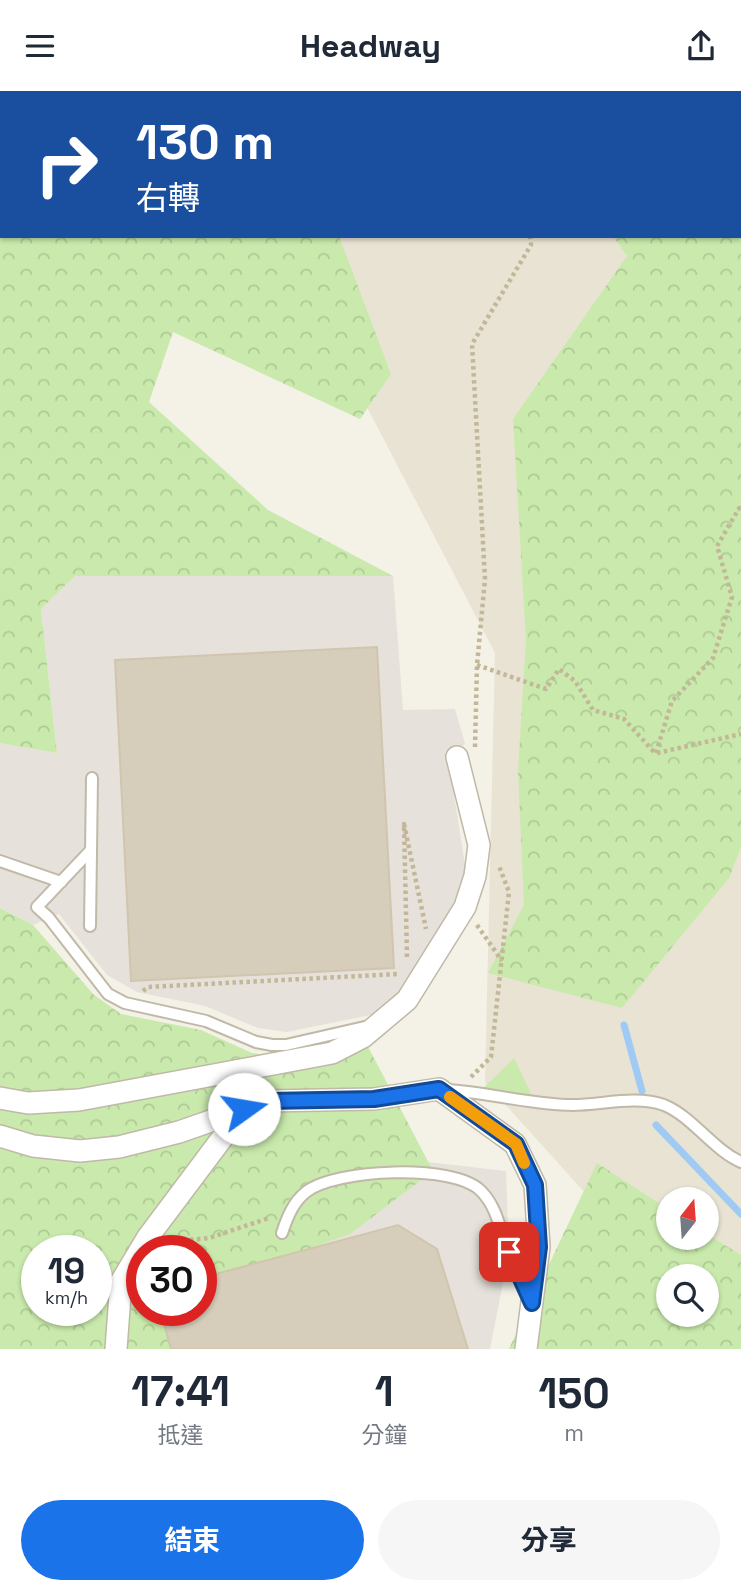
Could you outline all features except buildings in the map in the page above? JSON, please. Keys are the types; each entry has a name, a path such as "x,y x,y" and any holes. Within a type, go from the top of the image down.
{"street":[{"path":"0,1098 28,1103 79,1100 332,1053 363,1037 407,1000 465,907 475,876 479,845 466,753"},
{"path":"0,1136 33,1146 79,1151 119,1147 179,1132 268,1101 374,1099 449,1090 516,1144 535,1185 539,1247 526,1349"},
{"path":"150,1235 244,1109"},
{"path":"116,1349 121,1282 126,1274"}],"lane":[{"path":"90,926 92,778"},
{"path":"91,850 37,907 49,918 108,994 125,1003 205,1021 257,1042 272,1045 286,1045 379,1024"},
{"path":"0,862 61,882"},
{"path":"449,1090 571,1105 642,1102 663,1105 679,1114 720,1149 741,1162"},
{"path":"282,1233 290,1211 306,1192 333,1180 370,1174 423,1172 454,1177 479,1189 493,1206 509,1252 532,1303"}],"path":[{"path":"466,753 485,579 472,344 531,245 530,238"},
{"path":"656,753 672,701 713,658 732,597 717,546 741,505"},
{"path":"477,665 546,689 559,669 575,681 593,710 624,719 656,753"},
{"path":"656,753 741,734"},
{"path":"407,960 404,824 426,928 444,939"},
{"path":"449,1090 491,1057 509,892 496,858"},
{"path":"465,907 502,961"},
{"path":"125,1003 148,987 407,974"},
{"path":"217,1235 290,1211"}],"shaded area":[{"path":"279,238 643,238 741,627 741,1349 719,1326 719,1264 656,1264 656,1272 485,1082 495,653"},
{"path":"75,576 393,576 403,710 455,709 465,744 448,756 465,865 462,891 453,913 395,1010 287,1032 258,1028 205,1006 137,992 107,975 59,914 33,925 0,908 0,743 57,753 41,609"},
{"path":"314,1149 506,1171 509,1252 490,1349 156,1349 149,1326 217,1326 217,1237"}],"green space":[{"path":"0,238 340,238 391,374 360,419 173,332 149,402 268,510 393,576 75,576 41,609 57,753 0,743"},
{"path":"614,238 741,238 741,847 729,878 622,1008 488,973 524,905 518,772 526,641 513,419 627,256"},
{"path":"0,908 33,925 94,995 121,1014 201,1030 252,1053 282,1057 364,1039 433,1171 350,1234 217,1282 217,1235 126,1235 126,1326 181,1326 188,1349 0,1349"},
{"path":"514,1058 532,1096 481,1090"},
{"path":"597,1163 656,1201 656,1250 719,1250 719,1241 741,1255 741,1349 509,1349"}],"waterway":[{"path":"624,1025 642,1091"},
{"path":"656,1125 741,1214"}],"slow traffic":[{"path":"450,1097 516,1144 524,1163"}],"route":[{"path":"244,1109 268,1101 374,1099 439,1089 516,1144 535,1185 539,1247 532,1303 509,1252"}]}
